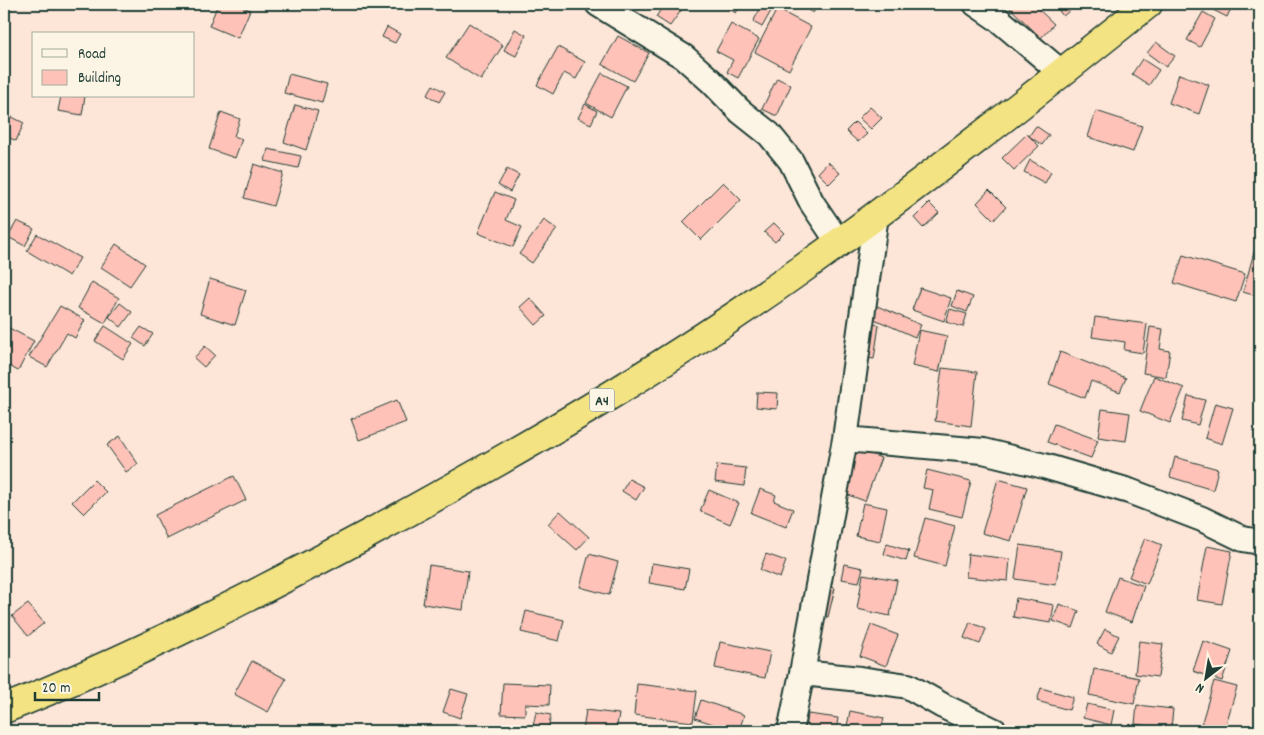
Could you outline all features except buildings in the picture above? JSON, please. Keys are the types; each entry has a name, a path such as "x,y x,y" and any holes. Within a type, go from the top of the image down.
{"highway":[{"name":"A4","path":"4,709 54,689 275,584 543,436 662,364 796,274 926,179 1148,4"}],"street":[{"path":"598,4 684,57 740,111 769,134 791,161 812,203 839,243"},
{"path":"976,4 998,19 1062,73"},
{"path":"790,731 845,439 876,215"},
{"path":"845,439 983,451 1044,466 1129,491 1202,519 1243,539 1260,542"},
{"path":"802,672 860,678 908,686 943,706 995,731"}]}
